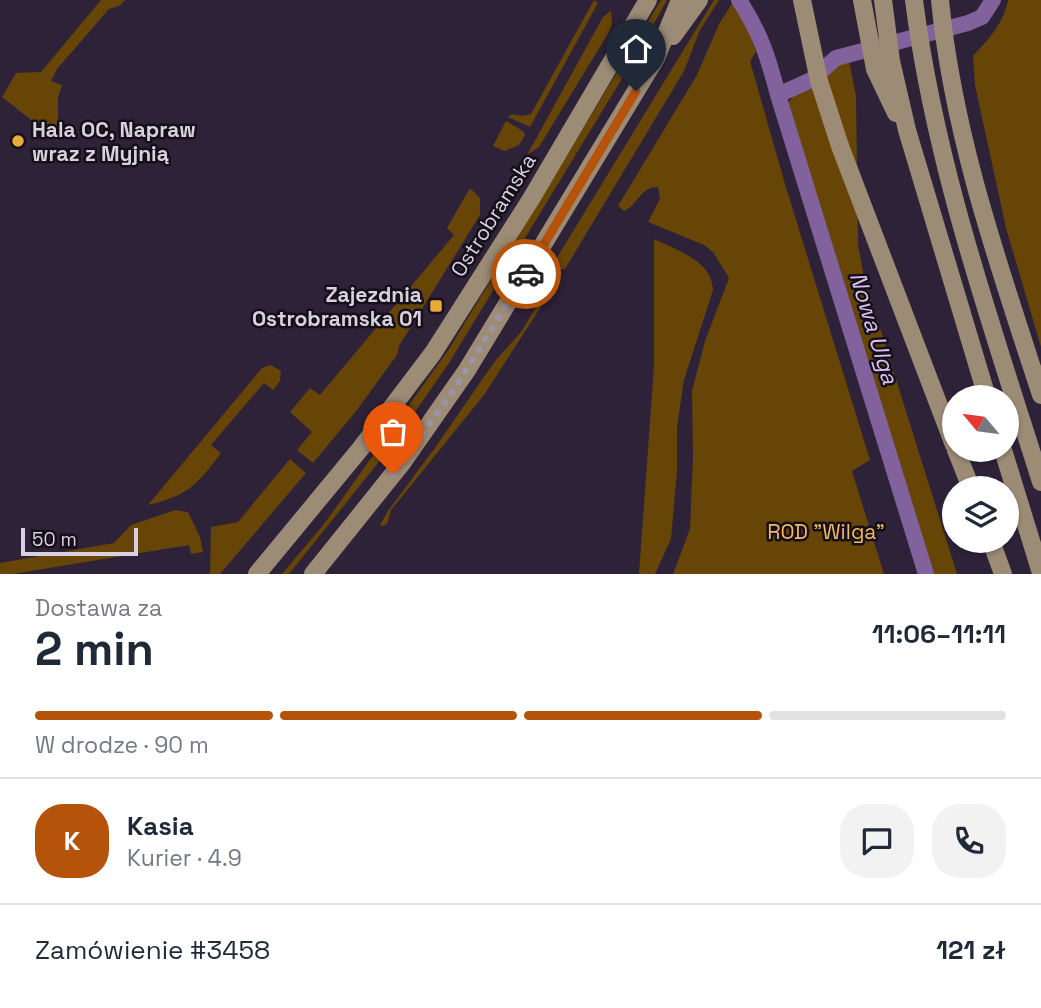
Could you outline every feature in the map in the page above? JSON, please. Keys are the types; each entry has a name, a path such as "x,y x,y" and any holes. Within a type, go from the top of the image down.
{"main road":[{"name":"Ostrobramska","path":"257,574 361,448 433,353 531,199 648,0"},
{"path":"656,58 680,0"},
{"path":"313,574 408,455 462,378 656,58 699,0"},
{"path":"802,0 826,107 942,416"},
{"path":"862,0 865,24 915,154 983,385"},
{"path":"883,0 883,65"},
{"path":"941,5 957,108 978,194 1041,396"},
{"path":"915,7 921,51 945,169 1041,482"},
{"path":"1007,462 1041,573"},
{"path":"995,553 1003,574"}],"green space":[{"path":"101,0 125,0 119,6 109,9 57,69 51,81 62,85 58,98 58,141 2,97 16,73 41,72"},
{"path":"594,0 598,3 530,127 508,117 512,114 531,114"},
{"path":"661,0 667,0 640,49 449,363 390,448 289,574 282,574 324,524 449,349"},
{"path":"714,0 719,0 700,30 684,71 565,269 550,269"},
{"path":"1008,0 1041,0 1041,347 1006,228 975,85 973,56 999,24"},
{"name":"ROD \"Wilga\"","path":"733,2 745,21 756,52 750,61 870,460 852,471 884,574 673,574 690,529 692,391 705,341 729,278 713,252 704,245 648,222 660,199 658,187 647,189 624,211 618,206 697,75 719,24"},
{"path":"611,11 612,23 609,32 539,147 527,155 603,17"},
{"path":"849,61 856,96 858,244 864,277 942,526 942,553 950,553 957,574 932,574 831,240 787,106 797,92 833,68"},
{"path":"506,121 525,135 519,145 505,151 493,146"},
{"path":"470,188 480,198 480,215 399,346 397,355 357,410 313,463 297,450 312,432 290,412 310,388 320,395 454,235 447,228"},
{"path":"654,239 683,252 700,264 707,271 713,290 684,380 677,427 677,471 671,539 655,574 639,574 654,366"},
{"path":"553,288 484,395 391,510 387,524 380,525 495,361 521,332 546,291"},
{"path":"271,365 281,371 280,381 273,390 264,383 211,445 221,453 205,474 183,493 148,505 262,368"},
{"path":"290,459 306,473 220,574 210,574 211,527 238,522"},
{"path":"175,510 188,512 200,537 203,552 191,554 189,545 0,574 0,563 114,543 131,525"}],"waterway":[{"name":"Nowa Ulga","path":"739,0 767,57 926,574"},
{"path":"778,95 811,80 836,58 982,17 993,0"}],"way so far":[{"path":"393,474 451,394 526,274"}],"place":[{"name":"Hala OC, Napraw wraz z Myjnią","path":"18,141"},
{"name":"Zajezdnia Ostrobramska 01","path":"436,306"}],"route":[{"path":"526,274 636,91"}]}
